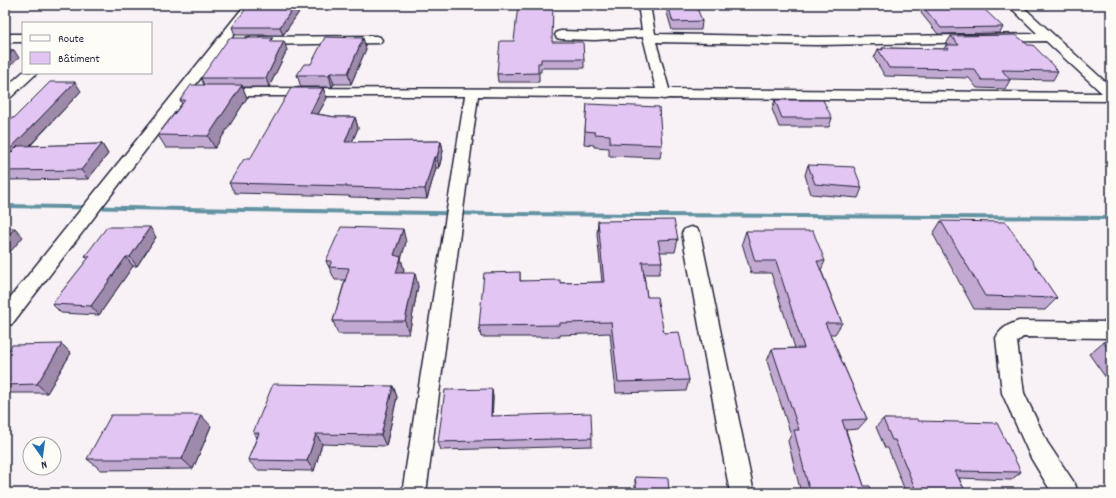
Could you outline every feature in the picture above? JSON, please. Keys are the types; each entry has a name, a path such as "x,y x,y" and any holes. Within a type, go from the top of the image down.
{"street":[{"path":"5,318 183,92 221,41 251,5"},
{"path":"644,5 648,35 664,95"},
{"path":"1014,5 1111,94"},
{"path":"561,35 648,35 816,41 1049,37"},
{"path":"5,38 22,38"},
{"path":"221,41 376,40"},
{"path":"5,95 29,74"},
{"path":"183,92 472,92 1111,98"},
{"path":"414,493 472,92"},
{"path":"691,233 742,493"},
{"path":"1066,493 1039,450 1013,393 1006,338 1019,329 1111,330"}],"building":[{"path":"249,5 295,5 280,27 232,27"},
{"path":"518,5 553,5 552,42 583,42 584,59 541,59 541,63 538,63 538,73 497,74 500,41 514,41"},
{"path":"668,5 696,5 702,21 673,22"},
{"path":"931,5 960,5 964,9 983,8 1003,27 941,28 923,7 933,7"},
{"path":"1016,35 1028,45 1033,45 1058,71 1002,70 1010,80 982,80 974,69 889,68 878,49 949,49 946,45 959,45 951,36"},
{"path":"325,37 363,38 348,73 330,73 329,75 297,75 304,64 311,64"},
{"path":"229,38 273,38 270,41 284,41 266,78 201,78"},
{"path":"5,49 14,50 5,57"},
{"path":"50,82 75,82 9,150 5,150 5,120 7,118 14,118"},
{"path":"191,85 242,85 208,136 158,135 185,100 180,100"},
{"path":"291,88 323,88 310,113 335,117 355,117 345,142 441,141 437,157 434,157 425,189 229,183 244,159 250,159"},
{"path":"775,100 823,100 832,118 782,118"},
{"path":"587,104 659,107 662,145 610,143 610,135 595,134 595,132 585,131"},
{"path":"102,144 81,170 5,171 5,159 18,146"},
{"path":"808,165 854,167 862,188 815,184"},
{"path":"674,220 678,239 658,240 662,262 642,262 647,297 657,297 664,333 679,332 689,380 618,382 611,322 560,323 560,325 479,326 484,273 520,272 520,281 560,280 560,283 604,282 598,221"},
{"path":"941,221 1006,222 1057,298 985,296"},
{"path":"107,227 150,227 130,257 126,257 91,306 52,304 90,256 85,256"},
{"path":"341,227 403,229 394,255 401,257 396,273 415,273 405,321 333,321 349,268 329,267 332,261 326,261"},
{"path":"5,228 15,228 5,239"},
{"path":"746,231 813,231 825,261 817,261 842,323 825,323 867,419 842,420 864,486 870,486 872,493 810,493 794,430 799,430 772,349 804,348 776,261 755,261"},
{"path":"1103,342 1111,342 1111,352"},
{"path":"62,344 37,384 5,385 5,356 12,345"},
{"path":"273,384 393,386 381,435 316,434 307,461 248,460 259,433 253,433"},
{"path":"492,389 491,416 591,413 592,438 438,442 445,390"},
{"path":"111,415 201,415 182,459 87,459"},
{"path":"883,419 997,423 1021,472 955,471 966,493 917,493 895,440 892,440"},
{"path":"635,477 668,478 669,493 637,493"}],"waterway":[{"path":"5,206 495,214 1111,218"}]}
